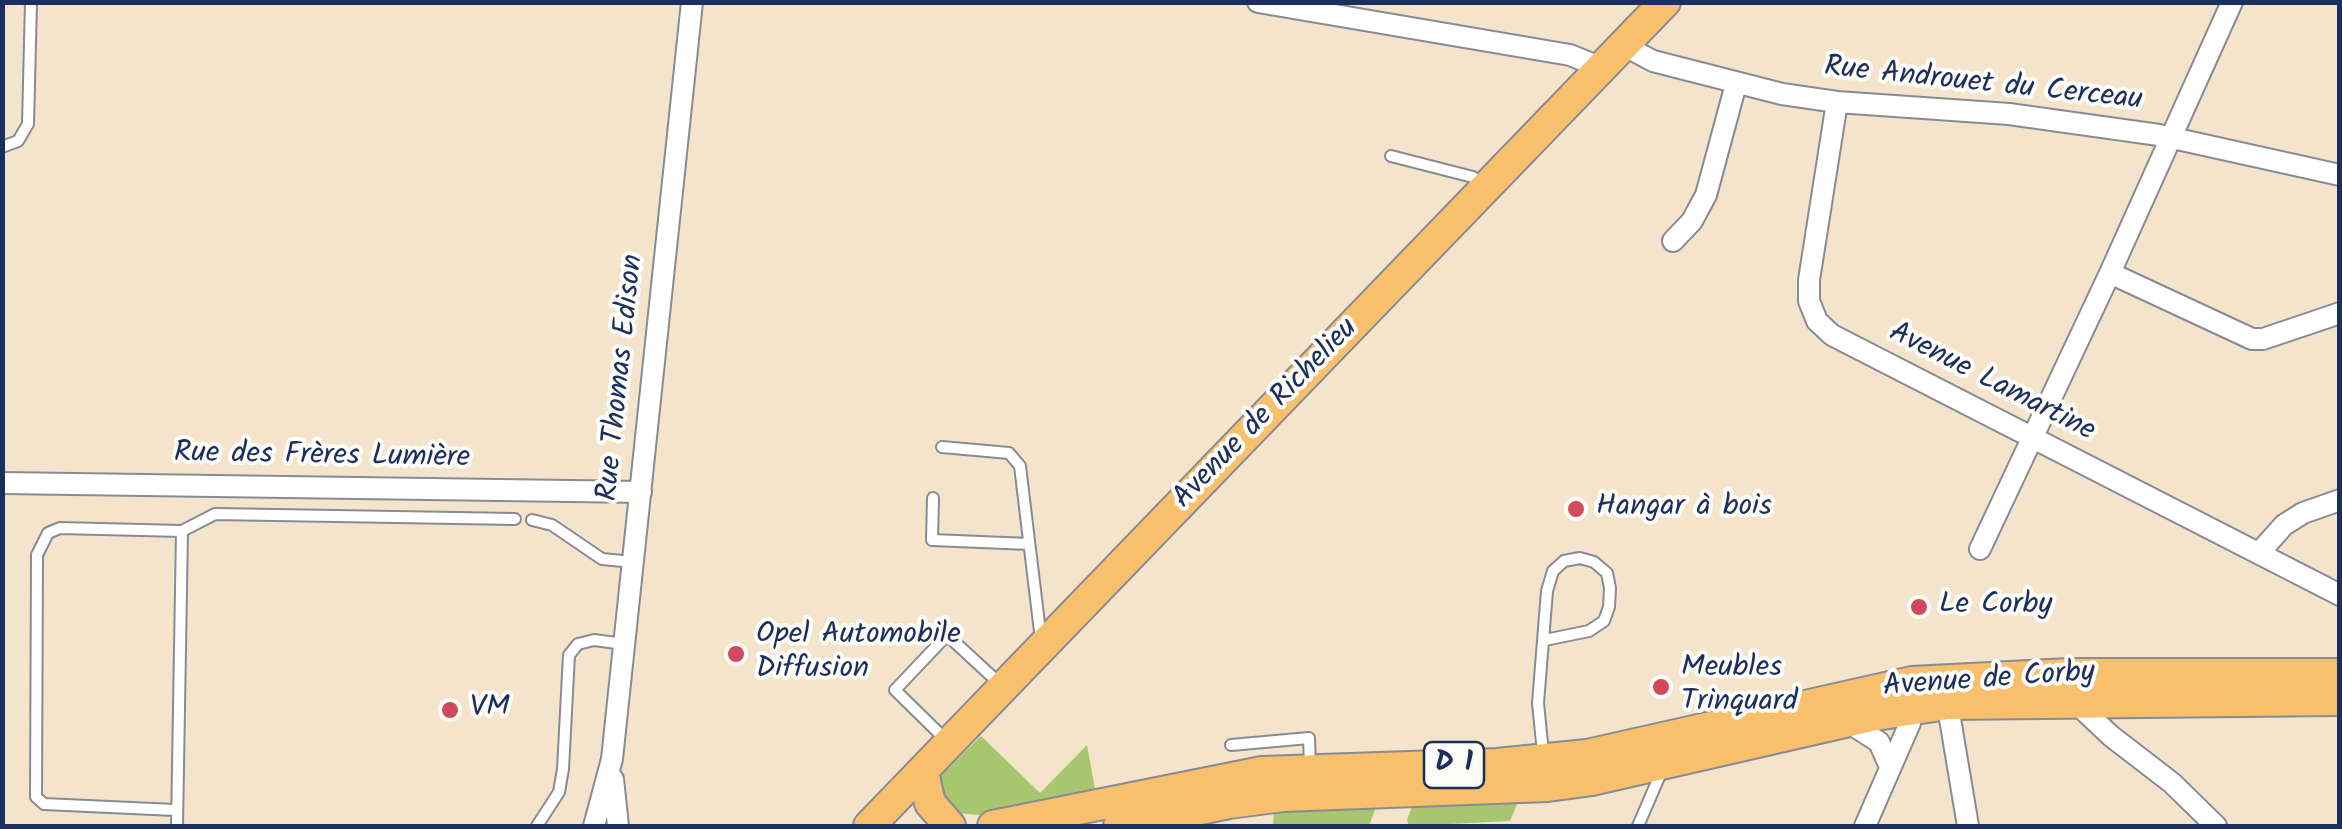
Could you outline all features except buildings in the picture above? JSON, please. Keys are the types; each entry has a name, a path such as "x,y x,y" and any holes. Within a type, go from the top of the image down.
{"main road":[{"name":"Avenue de Richelieu","path":"869,826 1665,2"},
{"name":"Avenue de Corby","path":"993,826 1224,778 1310,768 1544,761 1913,696 2069,674 2340,674"},
{"name":"Avenue de Corby","path":"1945,692 2075,702 2340,700"},
{"name":"Avenue de Corby","path":"1119,826 1284,796 1548,786 1846,722 1913,696"},
{"path":"923,772 930,803 950,826"}],"street":[{"name":"Rue Thomas Edison","path":"594,826 612,759 692,2"},
{"path":"1258,2 1570,55 1602,68"},
{"path":"1980,550 2232,2"},
{"name":"Rue Androuet du Cerceau","path":"1623,45 1653,61 1736,84 1837,102 2008,114 2172,138 2340,176"},
{"path":"1673,241 1692,220 1706,195 1736,84"},
{"name":"Avenue Lamartine","path":"1837,102 1809,280 1809,300 1818,321 1832,336 2340,595"},
{"path":"2110,272 2252,338 2263,339 2340,313"},
{"name":"Rue des Frères Lumière","path":"2,483 641,492"},
{"path":"2259,554 2284,525 2303,513 2340,500"},
{"path":"1945,692 1968,826"},
{"path":"1866,826 1913,696"},
{"path":"2075,702 2111,736 2172,783 2216,826"},
{"path":"1846,722 1879,742 1890,767"},
{"name":"Rue Thomas Edison","path":"612,759 618,826"}],"lane":[{"path":"2,146 18,141 28,124 31,2"},
{"path":"1391,156 1473,177 1486,189"},
{"path":"942,448 1009,454 1020,466 1042,649"},
{"path":"933,498 932,540 1030,544"},
{"path":"176,810 44,804 36,797 37,555 48,533 60,528 182,531 215,514 515,519"},
{"path":"532,520 552,525 602,559 634,562"},
{"path":"178,826 182,531"},
{"path":"1544,761 1538,704 1548,591 1553,570 1564,561 1580,558 1594,562 1607,573 1610,588 1604,621 1590,631 1545,640"},
{"path":"950,744 895,690 947,635 1005,688"},
{"path":"537,826 559,792 564,770 569,655 578,644 594,640 624,644"},
{"path":"1231,745 1309,738 1310,768"},
{"path":"1638,826 1666,763"}],"green space":[{"path":"981,736 1040,793 1087,745 1095,789 980,815 956,813 949,808 937,784 941,775"},
{"path":"1517,804 1510,821 1409,826 1407,820 1412,806"},
{"path":"1376,807 1369,826 1273,826 1274,811"}],"place":[{"name":"Hangar à bois","path":"1576,509"},
{"name":"Le Corby","path":"1919,607"},
{"name":"Opel Automobile Diffusion","path":"736,654"},
{"name":"Meubles Trinquard","path":"1661,687"},
{"name":"VM","path":"450,710"}]}
